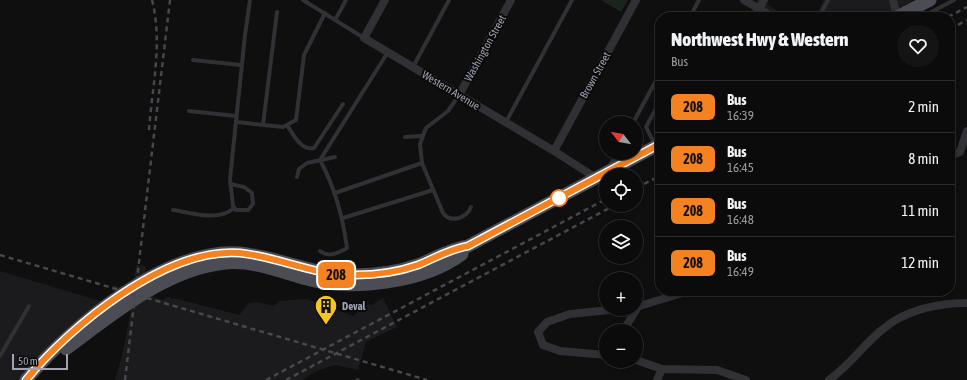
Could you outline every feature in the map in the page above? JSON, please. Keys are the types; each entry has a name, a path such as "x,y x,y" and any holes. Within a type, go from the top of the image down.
{"main road":[{"path":"907,12 930,0"},
{"path":"615,168 655,147"},
{"path":"26,380 58,344 105,307 171,266 194,258 220,254 244,254 256,255 335,275 386,273 416,265 456,248 468,246 599,177"},
{"path":"36,380 65,349 106,320 159,284 200,268 225,263 241,263 263,266 322,282 366,285 423,273 461,255 468,246"}],"street":[{"path":"364,38 385,0"},
{"name":"Washington Street","path":"459,95 511,0"},
{"name":"Brown Street","path":"554,151 636,0"},
{"path":"744,0 765,12"},
{"path":"758,12 764,0"},
{"path":"893,0 896,12"},
{"name":"Western Avenue","path":"364,38 554,151 599,175"},
{"path":"964,153 967,131"},
{"path":"643,305 673,296"},
{"path":"830,380 851,362 882,329 897,319 912,312 967,303"},
{"path":"599,311 570,314 547,322 538,332 543,345 560,351 599,354"},
{"path":"643,362 662,369 717,370 746,380"},
{"path":"657,380 662,369"}],"lane":[{"path":"234,208 230,179 250,0"},
{"path":"335,20 346,0"},
{"path":"412,67 449,0"},
{"path":"505,122 572,0"},
{"path":"693,12 699,0"},
{"path":"822,12 828,0"},
{"path":"931,12 954,0"},
{"name":"Western Avenue","path":"305,1 364,38"},
{"path":"263,125 277,12"},
{"path":"236,122 283,127 296,120 304,55 325,13"},
{"path":"320,160 388,52"},
{"path":"193,60 242,65"},
{"path":"637,116 655,82"},
{"path":"459,95 448,111 426,128 421,136 420,144 422,163 446,218 452,219 463,217 471,208"},
{"path":"287,124 299,142 307,148 314,148 343,104"},
{"path":"655,110 646,126 655,140"},
{"path":"189,111 236,116"},
{"path":"405,137 415,135 421,136"},
{"path":"297,177 299,169 307,163 335,157"},
{"path":"320,160 330,178 343,218 347,248 338,253 328,255 320,251"},
{"path":"335,192 422,163"},
{"path":"230,184 244,187 252,194 253,198 253,204 248,210 243,211 234,208"},
{"path":"343,218 433,190"},
{"path":"173,210 216,216 224,215 234,208"},
{"path":"0,356 29,306"}],"shaded area":[{"path":"601,0 628,0 621,12"},
{"path":"757,0 760,0 780,12 751,12"},
{"path":"824,0 914,0 892,12 818,12"},
{"path":"136,265 146,266 144,286 150,296 163,300 168,297 239,315 249,303 257,302 274,306 279,301 307,299 353,316 367,304 372,305 383,298 397,327 366,342 358,370 335,365 317,371 302,380 115,380 122,356 132,304 126,295 112,291 113,285 125,289 134,283"},
{"path":"0,271 104,302 51,343 21,380 0,380"}],"railway":[{"path":"149,130 157,49 157,32 152,0"},
{"path":"125,380 170,0"},
{"path":"955,13 967,7"},
{"path":"955,26 967,20"},
{"path":"643,184 655,178"},
{"path":"266,380 599,203"},
{"path":"286,380 602,212"},
{"path":"0,255 427,380"}],"bus line":[{"name":"208","path":"26,380 58,344 87,320 146,280 171,266 194,258 238,253 256,255 312,271 335,275 386,273 416,265 456,248 468,246 655,147"}],"place":[{"name":"Deval","path":"326,326"}]}
